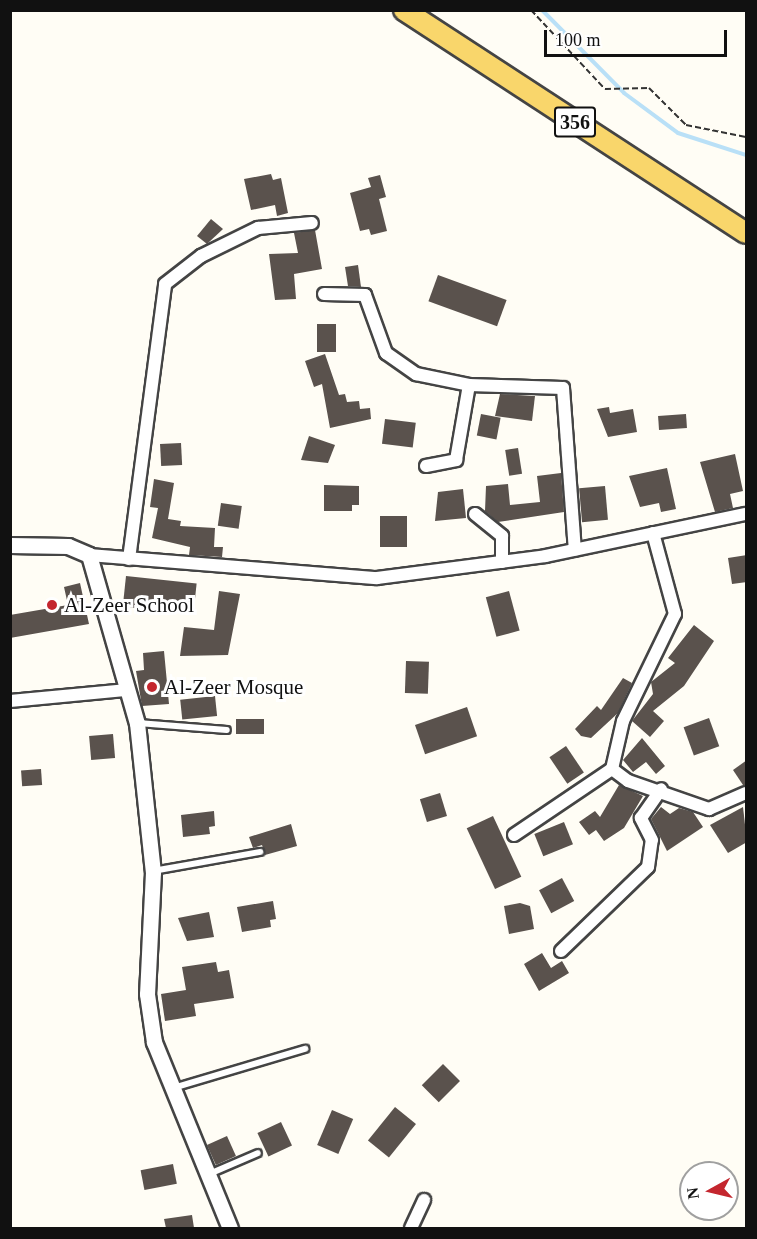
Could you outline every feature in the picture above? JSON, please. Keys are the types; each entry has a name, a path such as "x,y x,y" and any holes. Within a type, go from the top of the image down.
{"main road":[{"name":"356","path":"404,10 747,233"}],"street":[{"path":"129,559 165,284 201,256 258,228 312,223"},
{"path":"324,294 364,296 386,352 416,374 470,385 563,388 575,550"},
{"path":"426,466 456,460 470,385"},
{"path":"475,514 502,536 502,562"},
{"path":"10,545 68,546 89,555 377,578 575,550 747,514"},
{"path":"514,835 612,770 623,721 675,614 653,533"},
{"path":"89,555 137,723 153,872 147,994 154,1042 230,1228"},
{"path":"10,701 127,690"},
{"path":"612,770 627,781 661,789 709,809 747,793"},
{"path":"561,951 648,867 652,840 641,818 661,789"},
{"path":"411,1228 424,1200"}],"lane":[{"path":"137,723 227,730"},
{"path":"153,872 260,852"},
{"path":"173,1088 305,1049"},
{"path":"208,1174 258,1153"}],"path":[{"path":"531,10 605,89 649,88 686,125 747,136"}],"building":[{"path":"271,174 273,180 281,178 288,213 277,216 275,205 251,210 244,179"},
{"path":"380,175 386,197 379,199 387,231 371,235 369,229 360,231 350,193 371,187 368,178"},
{"path":"211,219 223,229 207,244 197,236"},
{"path":"315,230 322,269 294,274 296,299 275,300 269,254 298,253 294,233"},
{"path":"358,265 361,287 348,286 345,267"},
{"path":"438,275 507,300 497,326 428,301"},
{"path":"317,324 336,324 336,352 317,352"},
{"path":"325,354 339,395 345,394 347,402 359,401 360,409 370,408 371,419 330,428 322,384 314,387 305,361"},
{"path":"500,394 535,396 532,421 495,416"},
{"path":"609,407 610,413 633,409 637,432 608,437 597,409"},
{"path":"481,414 501,418 496,439 477,436"},
{"path":"686,414 687,428 659,430 658,416"},
{"path":"385,419 416,423 413,448 382,444"},
{"path":"309,436 335,445 328,463 301,460"},
{"path":"181,443 182,465 161,466 160,444"},
{"path":"518,448 522,474 509,476 505,450"},
{"path":"735,454 743,491 730,494 733,508 715,512 700,462"},
{"path":"667,468 676,509 661,512 659,503 640,507 629,476"},
{"path":"561,473 564,512 498,522 485,511 486,486 508,484 510,505 540,502 537,476"},
{"path":"154,479 174,483 168,519 181,521 180,526 215,528 214,547 223,547 222,557 189,555 190,547 152,538 158,508 150,507"},
{"path":"324,485 359,486 359,505 352,505 352,511 324,511"},
{"path":"605,486 608,520 582,522 579,488"},
{"path":"463,489 466,518 435,521 438,492"},
{"path":"221,503 242,506 239,529 218,526"},
{"path":"380,516 407,516 407,547 380,547"},
{"path":"747,555 747,582 732,584 728,558"},
{"path":"126,576 197,583 193,614 123,607"},
{"path":"80,583 89,624 10,638 10,615 68,605 64,587"},
{"path":"219,591 240,594 228,655 180,656 184,627 214,630"},
{"path":"509,591 520,631 496,637 486,597"},
{"path":"694,625 714,641 684,686 653,711 664,721 650,737 632,721 653,694 651,682 675,663 668,658"},
{"name":"Al-Zeer Mosque","path":"164,651 169,704 142,706 136,671 144,670 143,653"},
{"path":"406,661 429,662 428,694 405,693"},
{"path":"623,678 632,683 618,713 591,738 581,736 575,729 597,706 601,710"},
{"path":"215,696 217,716 182,720 180,700"},
{"path":"467,707 477,736 425,754 415,725"},
{"path":"709,718 719,746 694,755 684,727"},
{"path":"236,719 264,719 264,734 236,734"},
{"path":"113,734 115,758 91,760 89,736"},
{"path":"642,738 665,766 656,774 646,762 633,772 623,760"},
{"path":"566,746 584,773 567,784 549,757"},
{"path":"747,760 747,785 743,785 733,770"},
{"path":"41,769 42,785 22,786 21,770"},
{"path":"619,785 643,796 624,828 604,841 596,830 589,835 579,822 595,811 600,817"},
{"path":"440,793 447,816 427,822 420,799"},
{"path":"661,807 670,814 679,808 693,812 703,827 667,851 651,819"},
{"path":"743,807 747,842 728,853 710,825"},
{"path":"214,811 215,826 209,827 210,834 183,837 181,815"},
{"path":"493,816 521,877 495,889 467,828"},
{"path":"564,822 573,844 543,856 534,834"},
{"path":"291,824 297,846 265,855 262,845 253,848 249,837"},
{"path":"562,878 574,901 551,913 539,890"},
{"path":"273,901 276,919 270,920 271,927 242,932 237,907"},
{"path":"520,903 530,906 534,929 509,934 504,906"},
{"path":"209,912 214,937 187,941 178,918"},
{"path":"542,953 551,968 562,961 569,973 539,991 524,964"},
{"path":"216,962 218,972 229,970 234,998 194,1004 196,1016 165,1021 161,994 186,990 182,967"},
{"path":"443,1064 460,1081 439,1102 422,1085"},
{"path":"395,1107 416,1124 389,1157 368,1140"},
{"path":"332,1110 353,1119 338,1154 317,1145"},
{"path":"281,1122 292,1146 268,1157 257,1133"},
{"path":"227,1136 236,1156 216,1165 207,1145"},
{"path":"173,1164 177,1184 144,1190 141,1170"},
{"path":"192,1215 194,1228 166,1228 164,1219"}],"waterway":[{"path":"542,10 624,93 678,133 746,155"}],"place":[{"name":"Al-Zeer School","path":"52,605"},
{"name":"Al-Zeer Mosque","path":"152,687"}]}
